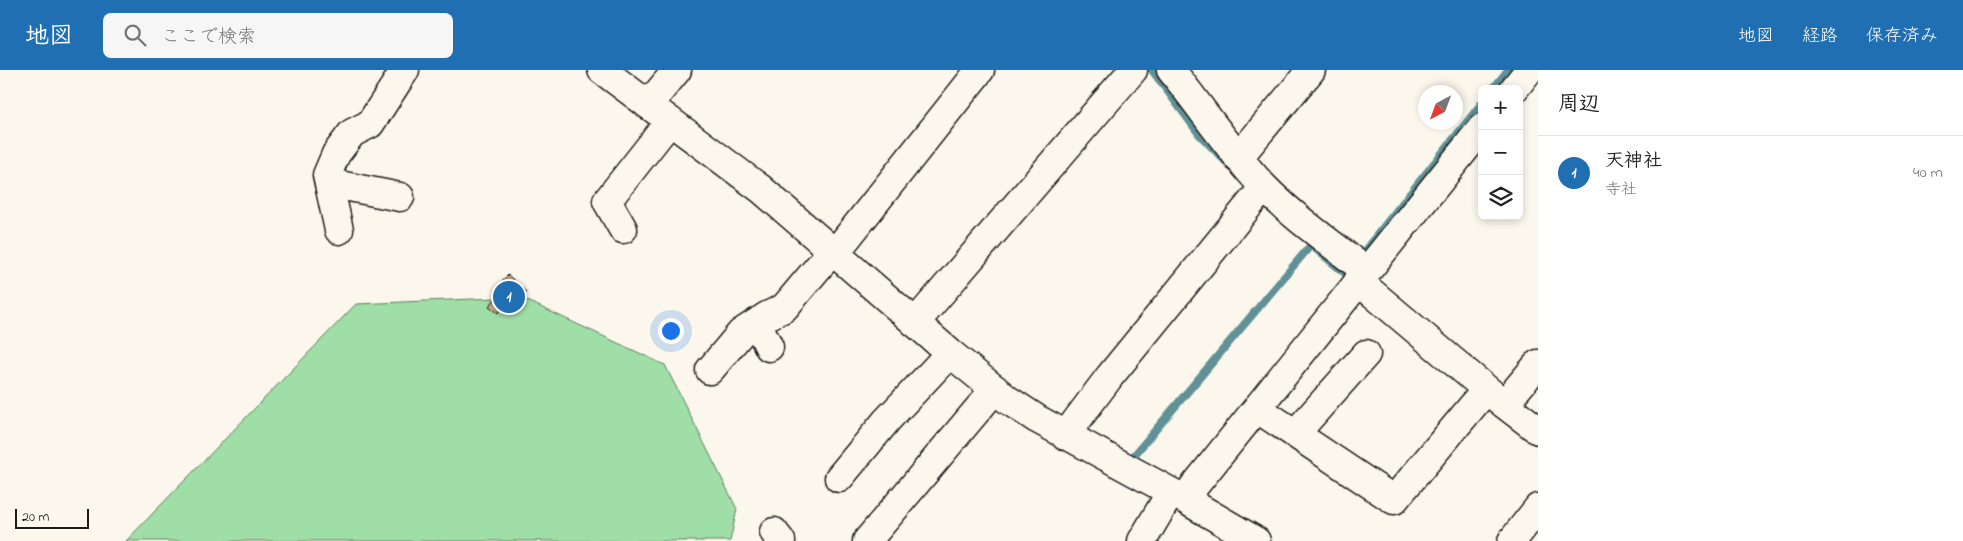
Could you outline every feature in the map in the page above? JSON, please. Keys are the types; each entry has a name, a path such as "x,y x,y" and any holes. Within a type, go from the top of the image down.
{"street":[{"path":"339,230 327,175 336,154 352,133 370,124 405,70"},
{"path":"602,70 658,107 761,189 839,247 920,317 950,353 995,389 1037,419 1069,431 1256,541"},
{"path":"622,229 607,201 677,70"},
{"path":"710,370 741,333 784,308 839,247 980,70"},
{"path":"920,317 1133,70"},
{"path":"1238,158 1311,70"},
{"path":"1517,85 1529,70"},
{"path":"1185,75 1259,193 1316,233 1499,393 1538,430"},
{"path":"624,160 658,107"},
{"path":"1142,541 1178,496 1258,409 1358,269 1480,130"},
{"path":"329,183 400,197"},
{"path":"1069,431 1116,368 1259,193"},
{"path":"757,323 769,347"},
{"path":"839,478 887,420 950,353"},
{"path":"1295,434 1366,354"},
{"path":"1258,409 1394,500 1499,393 1538,364"},
{"path":"866,541 995,389"},
{"path":"1512,541 1538,508"}],"green space":[{"path":"519,297 665,365 737,509 730,541 126,541 356,304"}],"building":[{"path":"508,275 526,292 515,306 509,301 498,313 489,306 500,294 495,290"}],"waterway":[{"path":"1152,70 1200,135 1226,162"},
{"path":"1496,85 1508,70"},
{"path":"1313,247 1346,274 1478,108"},
{"path":"1127,457 1131,459 1311,245"}],"place":[{"name":"天神社","path":"509,297"}]}
